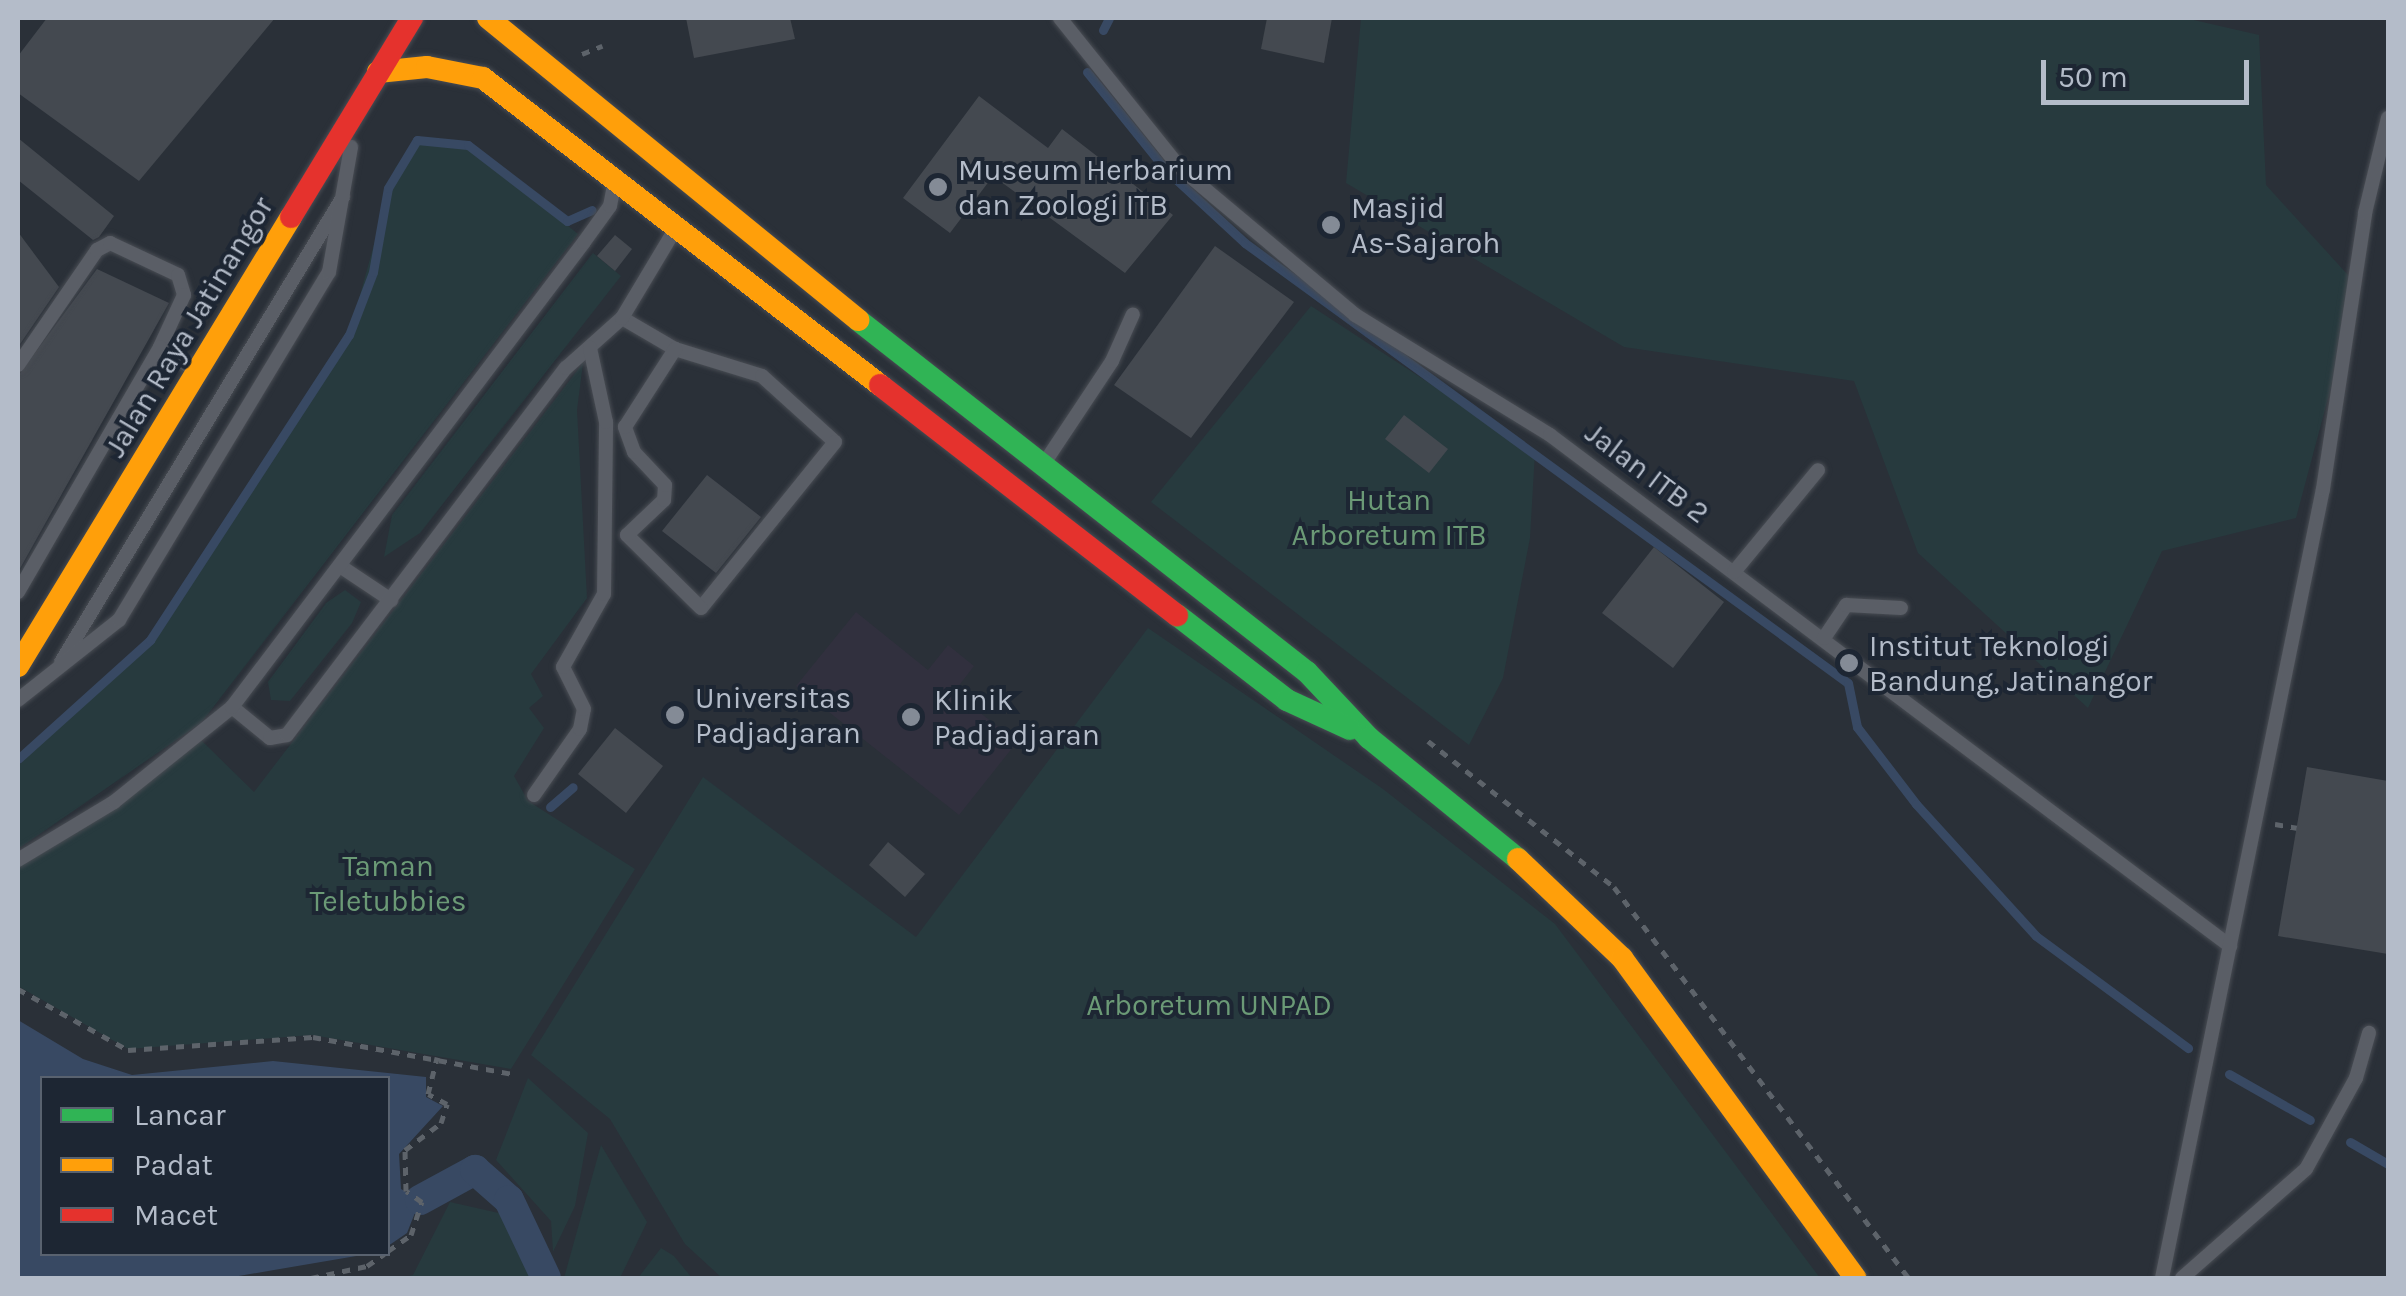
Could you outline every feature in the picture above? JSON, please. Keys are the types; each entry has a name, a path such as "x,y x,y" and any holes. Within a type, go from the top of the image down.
{"main road":[{"name":"Jalan Raya Jatinangor","path":"18,666 412,18"},
{"path":"488,18 700,197 1306,672 1369,738 1483,825 1609,943 1855,1278"},
{"path":"376,23 378,72 428,67 483,78 1288,700 1369,738"}],"lane":[{"name":"Jalan ITB 2","path":"1060,18 1180,168 1284,259 1355,315 1550,435 2230,946"},
{"path":"18,700 120,620 329,272 348,188 351,116"},
{"path":"2162,1278 2230,946 2388,118"},
{"path":"18,860 114,802 232,707 343,568 610,206 612,180"},
{"path":"56,669 348,188"},
{"path":"232,707 270,738 288,735 566,368 622,318 675,230"},
{"path":"18,364 96,250 110,243 183,284 160,347 18,592"},
{"path":"1043,466 1112,361 1133,314"},
{"path":"622,318 676,349 762,376 834,442 701,608 627,535 664,500 665,485 634,452 625,427 676,349"},
{"path":"160,347 197,371"},
{"path":"534,794 580,728 584,710 564,667 604,594 606,422 590,348"},
{"path":"1734,572 1818,470"},
{"path":"343,568 391,600"},
{"path":"1824,638 1846,605 1901,608"},
{"path":"2182,1278 2306,1170 2356,1078 2370,1034"}],"path":[{"path":"18,988 128,1050 286,1036 437,1056 513,1074"},
{"path":"390,1249 411,1234 422,1199 406,1191 402,1156 441,1123 448,1104 428,1094 437,1056"},
{"path":"311,1278 367,1266 381,1256"}],"shaded area":[{"name":"Klinik Padjadjaran","path":"856,612 928,670 948,645 974,666 954,692 1017,742 959,815 796,686"}],"green space":[{"path":"1361,18 2185,18 2259,35 2266,185 2358,286 2296,518 2162,551 2088,708 1918,553 1854,381 1624,347 1346,183"},
{"path":"435,138 468,145 578,234 201,723 18,849 18,766 150,640 176,602 349,335 395,168 417,140"},
{"path":"593,253 621,276 420,533 384,557 392,515"},
{"name":"Hutan Arboretum ITB","path":"1311,306 1535,452 1530,538 1503,678 1469,745 1151,502"},
{"name":"Taman Teletubbies","path":"583,363 577,410 587,598 531,674 543,696 529,708 544,728 514,776 528,801 635,869 511,1069 312,1035 128,1049 18,986 18,867 201,740 254,792"},
{"path":"345,590 361,602 352,623 290,701 271,700 268,682 326,603"},
{"name":"Arboretum UNPAD","path":"1148,628 1383,789 1555,924 1820,1278 722,1278 685,1244 610,1119 531,1055 703,777 916,937"},
{"path":"528,1078 588,1133 575,1206 553,1252 551,1221 496,1160"},
{"path":"601,1145 647,1222 620,1278 564,1278"},
{"path":"450,1202 503,1214 537,1278 400,1278 413,1275"},
{"path":"661,1248 674,1256 692,1278 638,1278"}],"water":[{"path":"18,1020 83,1059 132,1075 273,1061 426,1077 426,1097 443,1106 399,1154 401,1189 420,1200 407,1233 390,1245 390,1076 40,1076 40,1256 356,1256 227,1278 18,1278"}],"building":[{"path":"47,18 275,18 139,181 18,93 18,56"},
{"path":"686,18 790,18 795,39 694,58"},
{"path":"1267,18 1332,18 1324,63 1261,49"},
{"path":"979,96 1048,148 1062,129 1173,215 1125,273 993,176 950,233 903,198"},
{"path":"18,138 114,216 99,237 93,240 18,180"},
{"path":"18,232 59,287 18,347"},
{"path":"615,235 632,249 615,271 597,256"},
{"path":"1215,246 1294,302 1191,438 1114,385"},
{"path":"97,269 169,303 18,572 18,376"},
{"path":"1404,415 1448,449 1429,473 1385,439"},
{"path":"707,475 761,517 716,573 662,531"},
{"path":"1654,547 1724,602 1673,668 1602,613"},
{"path":"615,728 663,766 626,813 578,774"},
{"path":"2307,767 2388,781 2388,954 2278,936"},
{"path":"888,842 925,874 905,897 869,865"}],"waterway":[{"path":"1103,30 1109,18"},
{"path":"1087,72 1167,171 1245,243 1848,683 1857,727 1916,804 2036,936 2188,1048"},
{"path":"18,759 150,640 349,335 373,272 388,188 417,140 468,145 567,221 592,210"},
{"path":"550,807 573,787"},
{"path":"2229,1074 2310,1120"},
{"path":"2350,1142 2388,1164"},
{"path":"420,1200 475,1170 509,1200 546,1278"}],"traffic: fast":[{"path":"858,320 1307,672 1369,738 1518,859"},
{"path":"1177,615 1287,700 1350,729"}],"traffic: slow":[{"path":"488,18 858,320"},
{"path":"378,72 427,67 483,78 880,385"},
{"path":"18,666 291,217"},
{"path":"1518,859 1622,958 1855,1278"}],"traffic: jam":[{"path":"291,217 412,18"},
{"path":"880,385 1177,615"}],"place":[{"name":"Museum Herbarium dan Zoologi ITB","path":"938,187"},
{"name":"Masjid As-Sajaroh","path":"1331,225"},
{"name":"Institut Teknologi Bandung, Jatinangor","path":"1849,663"},
{"name":"Universitas Padjadjaran","path":"675,715"},
{"name":"Klinik Padjadjaran","path":"911,717"}]}
